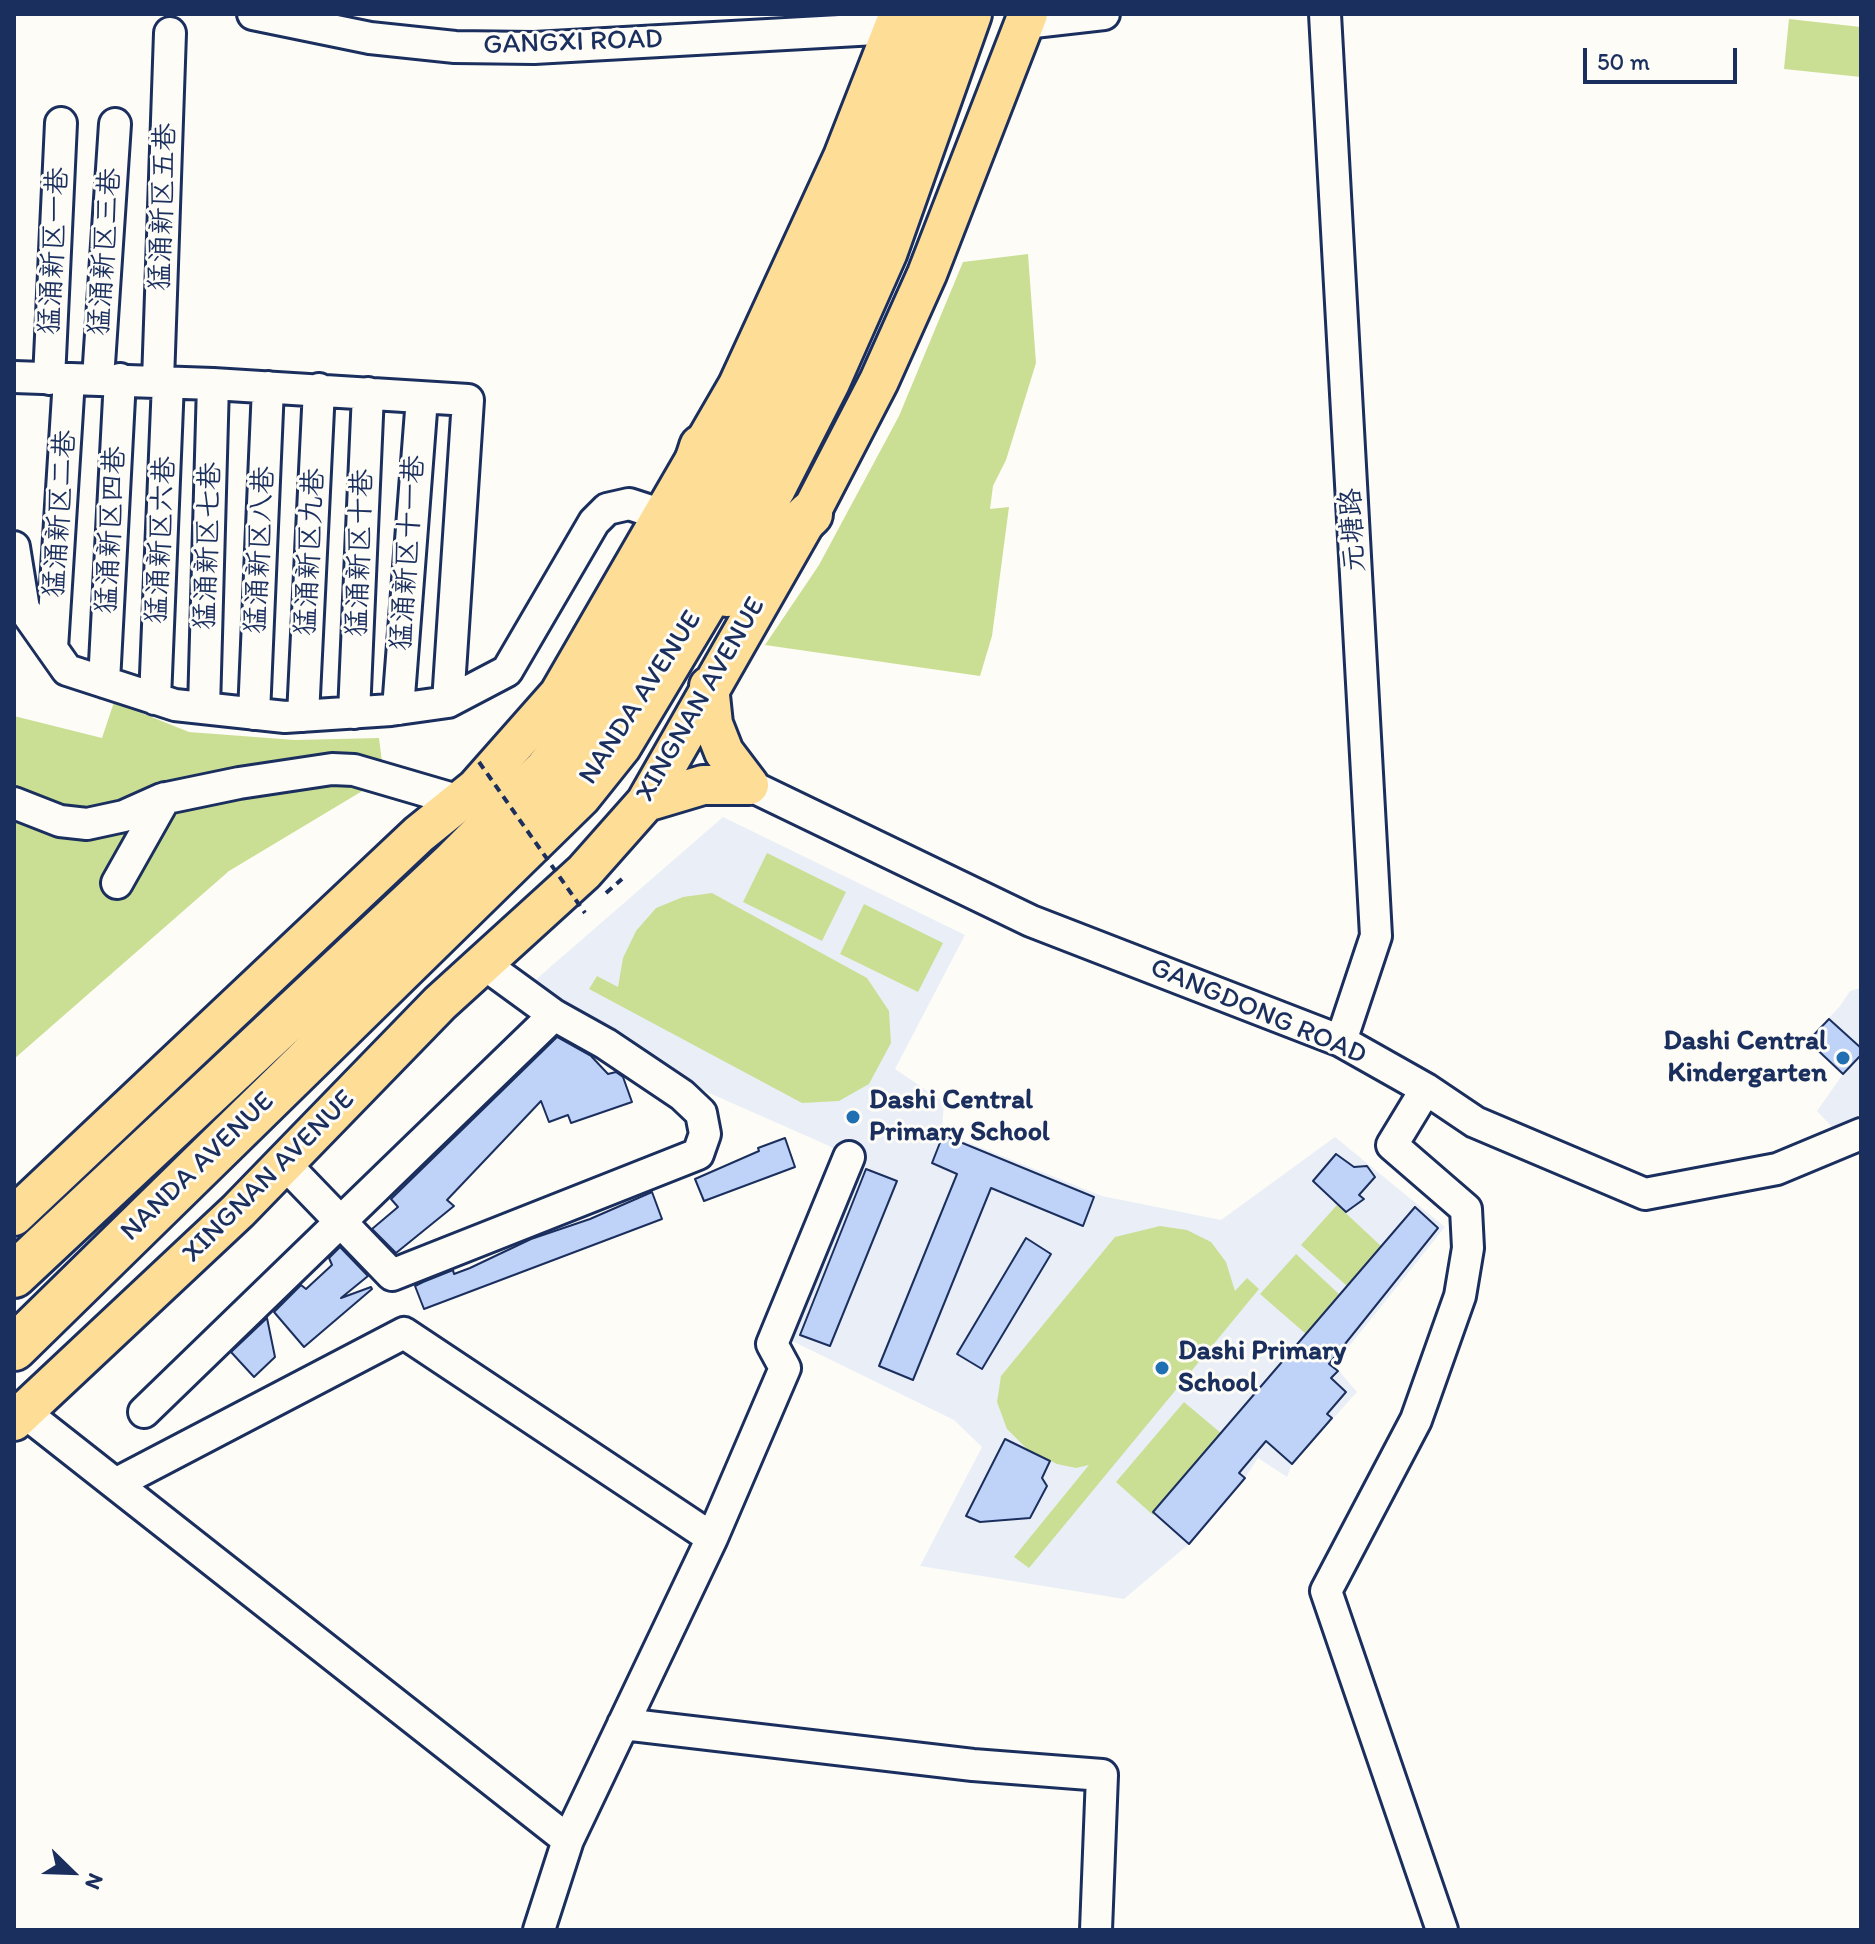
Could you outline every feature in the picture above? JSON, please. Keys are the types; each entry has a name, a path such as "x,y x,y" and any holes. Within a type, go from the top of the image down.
{"highway":[{"name":"NANDA AVENUE","path":"14,1348 579,795 619,745 664,627 743,456 777,391 836,259 969,14"},
{"name":"NANDA AVENUE","path":"906,19 913,114"},
{"path":"664,627 702,447"},
{"path":"664,627 810,514"},
{"name":"NANDA AVENUE","path":"14,1275 453,864 547,770 664,627"}],"main road":[{"name":"XINGNAN AVENUE","path":"19,1416 285,1164 411,1032 584,872 646,802 709,686 810,514 879,381 927,274 1026,18"},
{"path":"14,1216 419,834 476,788 559,694 738,385 906,19"},
{"path":"709,686 713,724 724,752 749,785"},
{"path":"646,802 703,785 749,785"}],"street":[{"name":"GANGXI ROAD","path":"253,14 370,38 455,47 534,48 906,19"},
{"path":"1026,18 1104,14"},
{"name":"元塘路","path":"1325,14 1376,936 1341,1041"},
{"name":"猛涌新区五巷","path":"163,381 170,33"},
{"name":"猛涌新区一巷","path":"61,123 84,379"},
{"name":"猛涌新区三巷","path":"84,379 115,124"},
{"path":"14,377 163,381 468,400 448,702"},
{"name":"猛涌新区二巷","path":"52,648 84,379"},
{"name":"猛涌新区四巷","path":"84,379 104,682"},
{"name":"猛涌新区六巷","path":"155,699 163,381"},
{"name":"猛涌新区七巷","path":"204,708 213,384"},
{"name":"猛涌新区八巷","path":"254,714 268,387"},
{"name":"猛涌新区九巷","path":"303,716 319,389"},
{"name":"猛涌新区十巷","path":"354,713 368,393"},
{"name":"猛涌新区十一巷","path":"398,709 422,398"},
{"path":"14,547 24,609 67,670 175,705 285,717 448,702 507,671 594,522 607,509 629,504 663,515"},
{"path":"14,803 60,821 87,824 124,816 165,798 332,769 354,770 460,801"},
{"name":"GANGDONG ROAD","path":"749,785 1031,921 1341,1041 1426,1089 1475,1122 1645,1194 1777,1169 1861,1134"},
{"path":"117,883 165,798"},
{"path":"285,1164 392,1275 698,1154 705,1134 701,1113 682,1095 606,1044 554,1015 484,964"},
{"path":"144,1412 554,1015"},
{"path":"1426,1089 1392,1145 1466,1209 1468,1248 1460,1296 1416,1420 1326,1591 1442,1930"},
{"path":"539,1930 568,1840 712,1538 785,1368 772,1344 849,1157"},
{"path":"117,1483 404,1333 712,1538"},
{"path":"19,1416 117,1483 568,1840"},
{"path":"623,1724 973,1765 1102,1775 1096,1930"}],"path":[{"path":"479,762 585,913"}],"shaded area":[{"path":"723,817 965,935 895,1069 944,1102 942,1132 1102,1196 1221,1220 1335,1137 1445,1227 1334,1365 1357,1392 1292,1464 1287,1477 1258,1458 1189,1544 1124,1599 920,1566 982,1447 954,1420 786,1338 857,1161 707,1092 525,989"},
{"name":"Dashi Central Kindergarten","path":"1861,988 1861,1114 1833,1128 1817,1111 1843,1074 1808,1041 1850,991"}],"green space":[{"path":"1789,19 1861,27 1861,77 1784,69"},
{"path":"1028,254 1036,363 1006,460 993,486 990,509 1009,507 992,636 980,676 765,645 819,565 899,416 963,262"},
{"path":"114,702 189,732 295,740 379,738 384,778 229,871 14,1059 14,716 102,738"},
{"path":"767,853 846,892 822,941 743,902"},
{"path":"712,893 867,978 889,1011 891,1043 869,1084 839,1101 802,1103 589,989 597,976 618,987 623,958 636,931 656,908 683,897"},
{"path":"864,904 943,943 918,992 840,954"},
{"path":"1337,1205 1381,1246 1347,1286 1301,1245"},
{"path":"1160,1226 1187,1230 1211,1242 1226,1262 1235,1291 1247,1278 1259,1289 1029,1568 1014,1557 1089,1465 1076,1468 1057,1464 1028,1450 1007,1429 997,1402 1001,1376 1115,1237"},
{"path":"1296,1254 1340,1295 1306,1334 1260,1294"},
{"path":"1184,1402 1222,1434 1153,1515 1116,1482"}],"building":[{"path":"1829,1019 1861,1048 1861,1055 1843,1074 1808,1041"},
{"path":"557,1037 591,1056 608,1074 616,1072 623,1077 632,1102 571,1123 568,1115 549,1122 541,1101 447,1200 454,1206 396,1253 372,1229 398,1207 391,1199"},
{"path":"943,1135 1094,1197 1083,1226 991,1188 913,1380 879,1366 957,1174 932,1163"},
{"path":"785,1138 795,1167 704,1201 695,1179"},
{"path":"1336,1154 1354,1167 1367,1166 1375,1177 1359,1195 1364,1199 1346,1212 1313,1181"},
{"path":"866,1169 897,1181 830,1346 800,1335"},
{"path":"652,1192 662,1219 424,1309 415,1286 453,1270 454,1274 470,1268 531,1239 590,1219"},
{"path":"1415,1207 1438,1228 1329,1364 1338,1371 1331,1378 1346,1392 1327,1414 1332,1418 1292,1464 1266,1441 1239,1473 1245,1478 1189,1544 1153,1512"},
{"path":"1026,1238 1051,1254 982,1369 957,1354"},
{"path":"340,1247 368,1276 341,1298 372,1289 304,1347 274,1312 301,1285 306,1289 332,1265 329,1258"},
{"path":"267,1318 275,1357 254,1377 231,1352"},
{"path":"1005,1439 1050,1461 1042,1478 1047,1486 1030,1518 980,1522 966,1516"}],"place":[{"name":"Dashi Central Kindergarten","path":"1843,1058"},
{"name":"Dashi Central Primary School","path":"853,1117"},
{"name":"Dashi Primary School","path":"1162,1368"}]}
